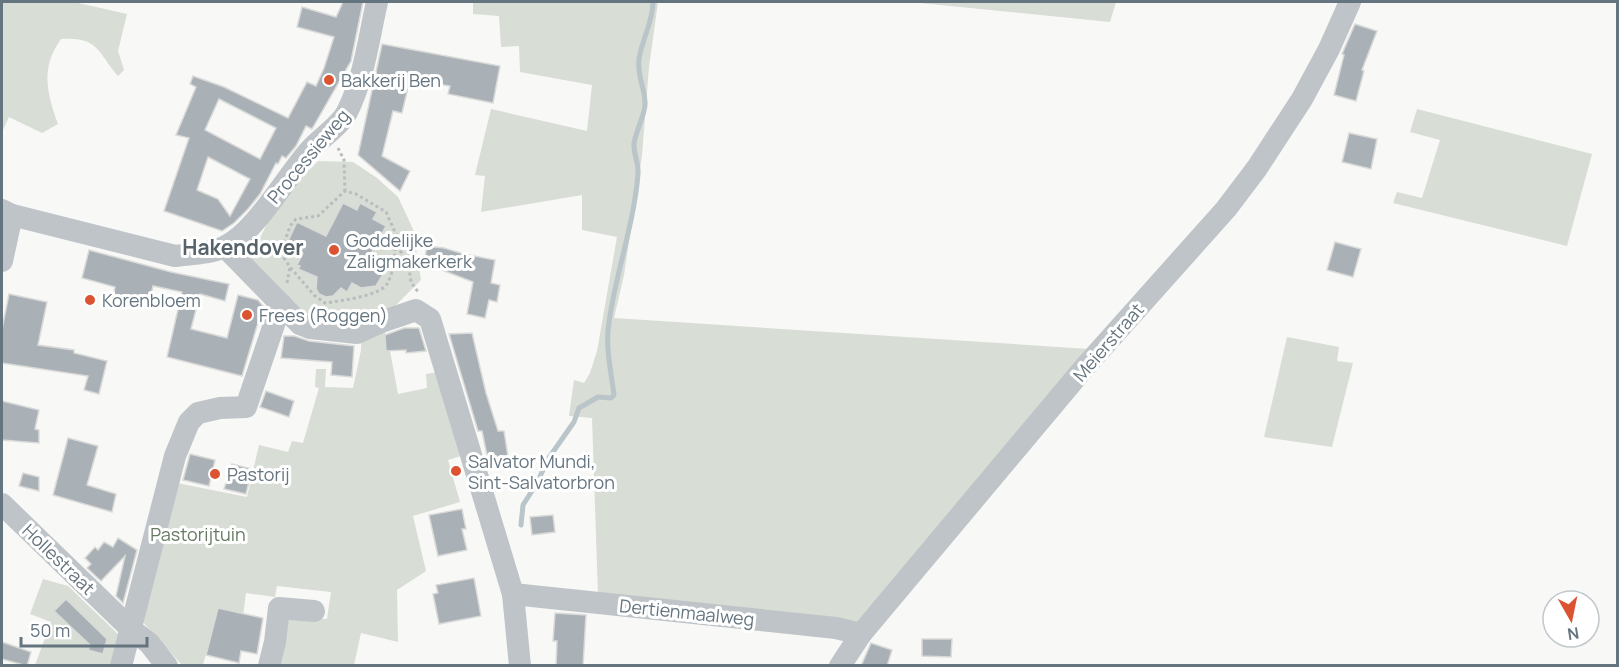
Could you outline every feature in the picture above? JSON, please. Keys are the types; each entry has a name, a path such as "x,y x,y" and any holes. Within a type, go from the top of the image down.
{"street":[{"name":"Processieweg","path":"7,212 175,256 198,254 225,247 242,235 256,220 309,150 347,114 359,78 377,2"},
{"name":"Meierstraat","path":"840,666 861,634 1084,368 1226,209 1257,168 1302,99 1329,50 1350,2"},
{"path":"2,261 7,212"},
{"path":"225,247 284,298 300,324 310,328 357,333 416,310 430,319 513,594 520,666"},
{"path":"121,666 175,456 189,422 198,413 246,406 284,298"},
{"name":"Hollestraat","path":"2,504 149,644 166,666"},
{"name":"Dertienmaalweg","path":"513,594 836,628 861,634"},
{"path":"269,666 275,642 279,608 314,611"}],"path":[{"path":"344,160 345,191 318,216 296,219 290,226 284,244 284,258 290,267 321,302 325,303 359,297 386,287 396,242 396,234 386,212 356,194 345,191"},
{"path":"396,242 409,268 411,282"},
{"path":"284,298 290,267"}],"green space":[{"path":"2,2 74,2 127,14 118,51 124,70 118,76 101,53 90,43 83,40 61,39 54,50 48,70 51,102 58,124 42,133 9,117 2,132"},
{"path":"473,2 658,2 649,67 642,155 624,275 614,318 1089,349 855,625 598,596 592,418 569,416 574,380 584,383 597,351 617,237 582,230 582,195 481,212 485,176 475,175 491,109 587,131 592,85 520,72 519,46 501,47 499,16 473,14"},
{"path":"910,2 1116,2 1110,22"},
{"path":"1417,109 1592,154 1567,246 1393,203 1397,192 1422,198 1440,140 1410,132"},
{"path":"318,161 353,162 377,178 398,197 413,229 421,280 396,305 363,322 311,321 250,258 271,216 294,185"},
{"name":"Pastorijtuin","path":"385,329 386,350 390,351 398,394 427,388 426,374 438,372 461,456 448,460 460,502 413,516 426,571 397,590 398,642 361,633 354,665 277,665 284,615 327,619 331,592 277,586 275,597 246,593 243,616 217,611 203,665 182,665 139,618 172,482 247,497 259,445 288,452 292,441 303,443 319,388 315,387 316,369 326,369 325,387 353,388 361,350 361,338"},
{"path":"1287,337 1339,347 1337,361 1353,363 1332,447 1264,437"},
{"path":"43,579 68,586 121,637 113,665 35,665 51,622 30,614"}],"building":[{"path":"343,2 363,2 351,61 312,129 306,126 296,146 286,158 282,156 278,164 276,163 260,194 248,209 222,231 164,211 189,138 176,135 196,87 190,84 193,76 224,87 288,118 307,82 316,86 334,37 297,27 302,7 336,17","holes":["219,99 276,128 260,159 205,130","208,157 250,179 230,216 218,199 197,190"]},
{"path":"1355,24 1377,31 1362,70 1364,71 1356,101 1334,95 1344,55 1342,54"},
{"path":"382,44 500,66 493,103 448,94 450,86 410,79 402,113 393,111 382,156 410,171 400,191 358,155"},
{"path":"1349,133 1377,139 1371,169 1342,162"},
{"name":"Goddelijke Zaligmakerkerk","path":"343,203 357,210 360,203 377,212 373,219 386,226 368,259 386,269 376,286 361,288 352,283 347,292 341,288 333,296 326,297 319,294 316,289 317,277 298,269 300,266 297,265 303,253 289,246 289,239 297,222 326,236"},
{"path":"1335,242 1361,249 1353,277 1327,270"},
{"path":"427,246 495,260 491,283 500,285 497,302 489,300 485,318 467,314 473,282 424,263"},
{"name":"Frees (Roggen)","path":"89,250 171,272 229,284 225,301 200,294 191,329 227,338 238,295 258,300 263,306 242,376 167,357 182,292 153,286 149,305 113,297 115,287 82,278"},
{"path":"9,294 47,302 38,345 74,350 74,353 107,361 99,394 84,390 88,376 2,363 2,329"},
{"path":"404,328 419,328 426,351 406,353 406,350 386,351 385,335"},
{"path":"472,333 486,393 498,431 504,431 509,463 489,465 482,431 478,431 449,334"},
{"path":"284,336 354,346 352,377 331,375 332,362 281,358"},
{"path":"266,391 294,401 289,417 260,407"},
{"path":"2,401 39,410 35,429 39,430 39,443 2,440"},
{"path":"68,438 98,446 87,485 116,494 112,512 53,495"},
{"path":"190,454 215,460 209,486 183,480"},
{"path":"232,464 252,469 246,494 224,489"},
{"path":"23,473 39,477 39,491 19,486"},
{"path":"462,509 466,529 462,529 467,550 438,556 429,515"},
{"path":"553,515 555,532 532,535 530,517"},
{"path":"118,538 137,550 123,603 116,596 125,556 101,581 87,568 91,564 85,558 95,547 98,550 104,542 113,547"},
{"path":"474,578 481,616 439,624 433,594 438,593 436,585"},
{"path":"66,599 107,639 103,654 88,650 90,645 54,611"},
{"path":"218,608 263,618 257,654 241,651 239,663 206,655"},
{"path":"555,613 586,615 583,666 556,666 557,641 553,641"},
{"path":"922,639 952,639 951,657 922,656"},
{"path":"2,642 31,652 27,666 2,659"},
{"path":"871,643 892,650 887,666 861,666"}],"waterway":[{"path":"521,525 523,505 548,459 574,422 579,408 598,397 611,398 614,395 608,331 636,193 638,170 634,143 645,103 639,59 653,2"}],"place":[{"name":"Bakkerij Ben","path":"329,80"},
{"name":"Goddelijke Zaligmakerkerk","path":"334,250"},
{"name":"Korenbloem","path":"90,300"},
{"name":"Frees (Roggen)","path":"247,315"},
{"name":"Salvator Mundi, Sint-Salvatorbron","path":"456,471"},
{"name":"Pastorij","path":"215,474"}],"district":[{"name":"Hakendover","path":"243,247"}]}
